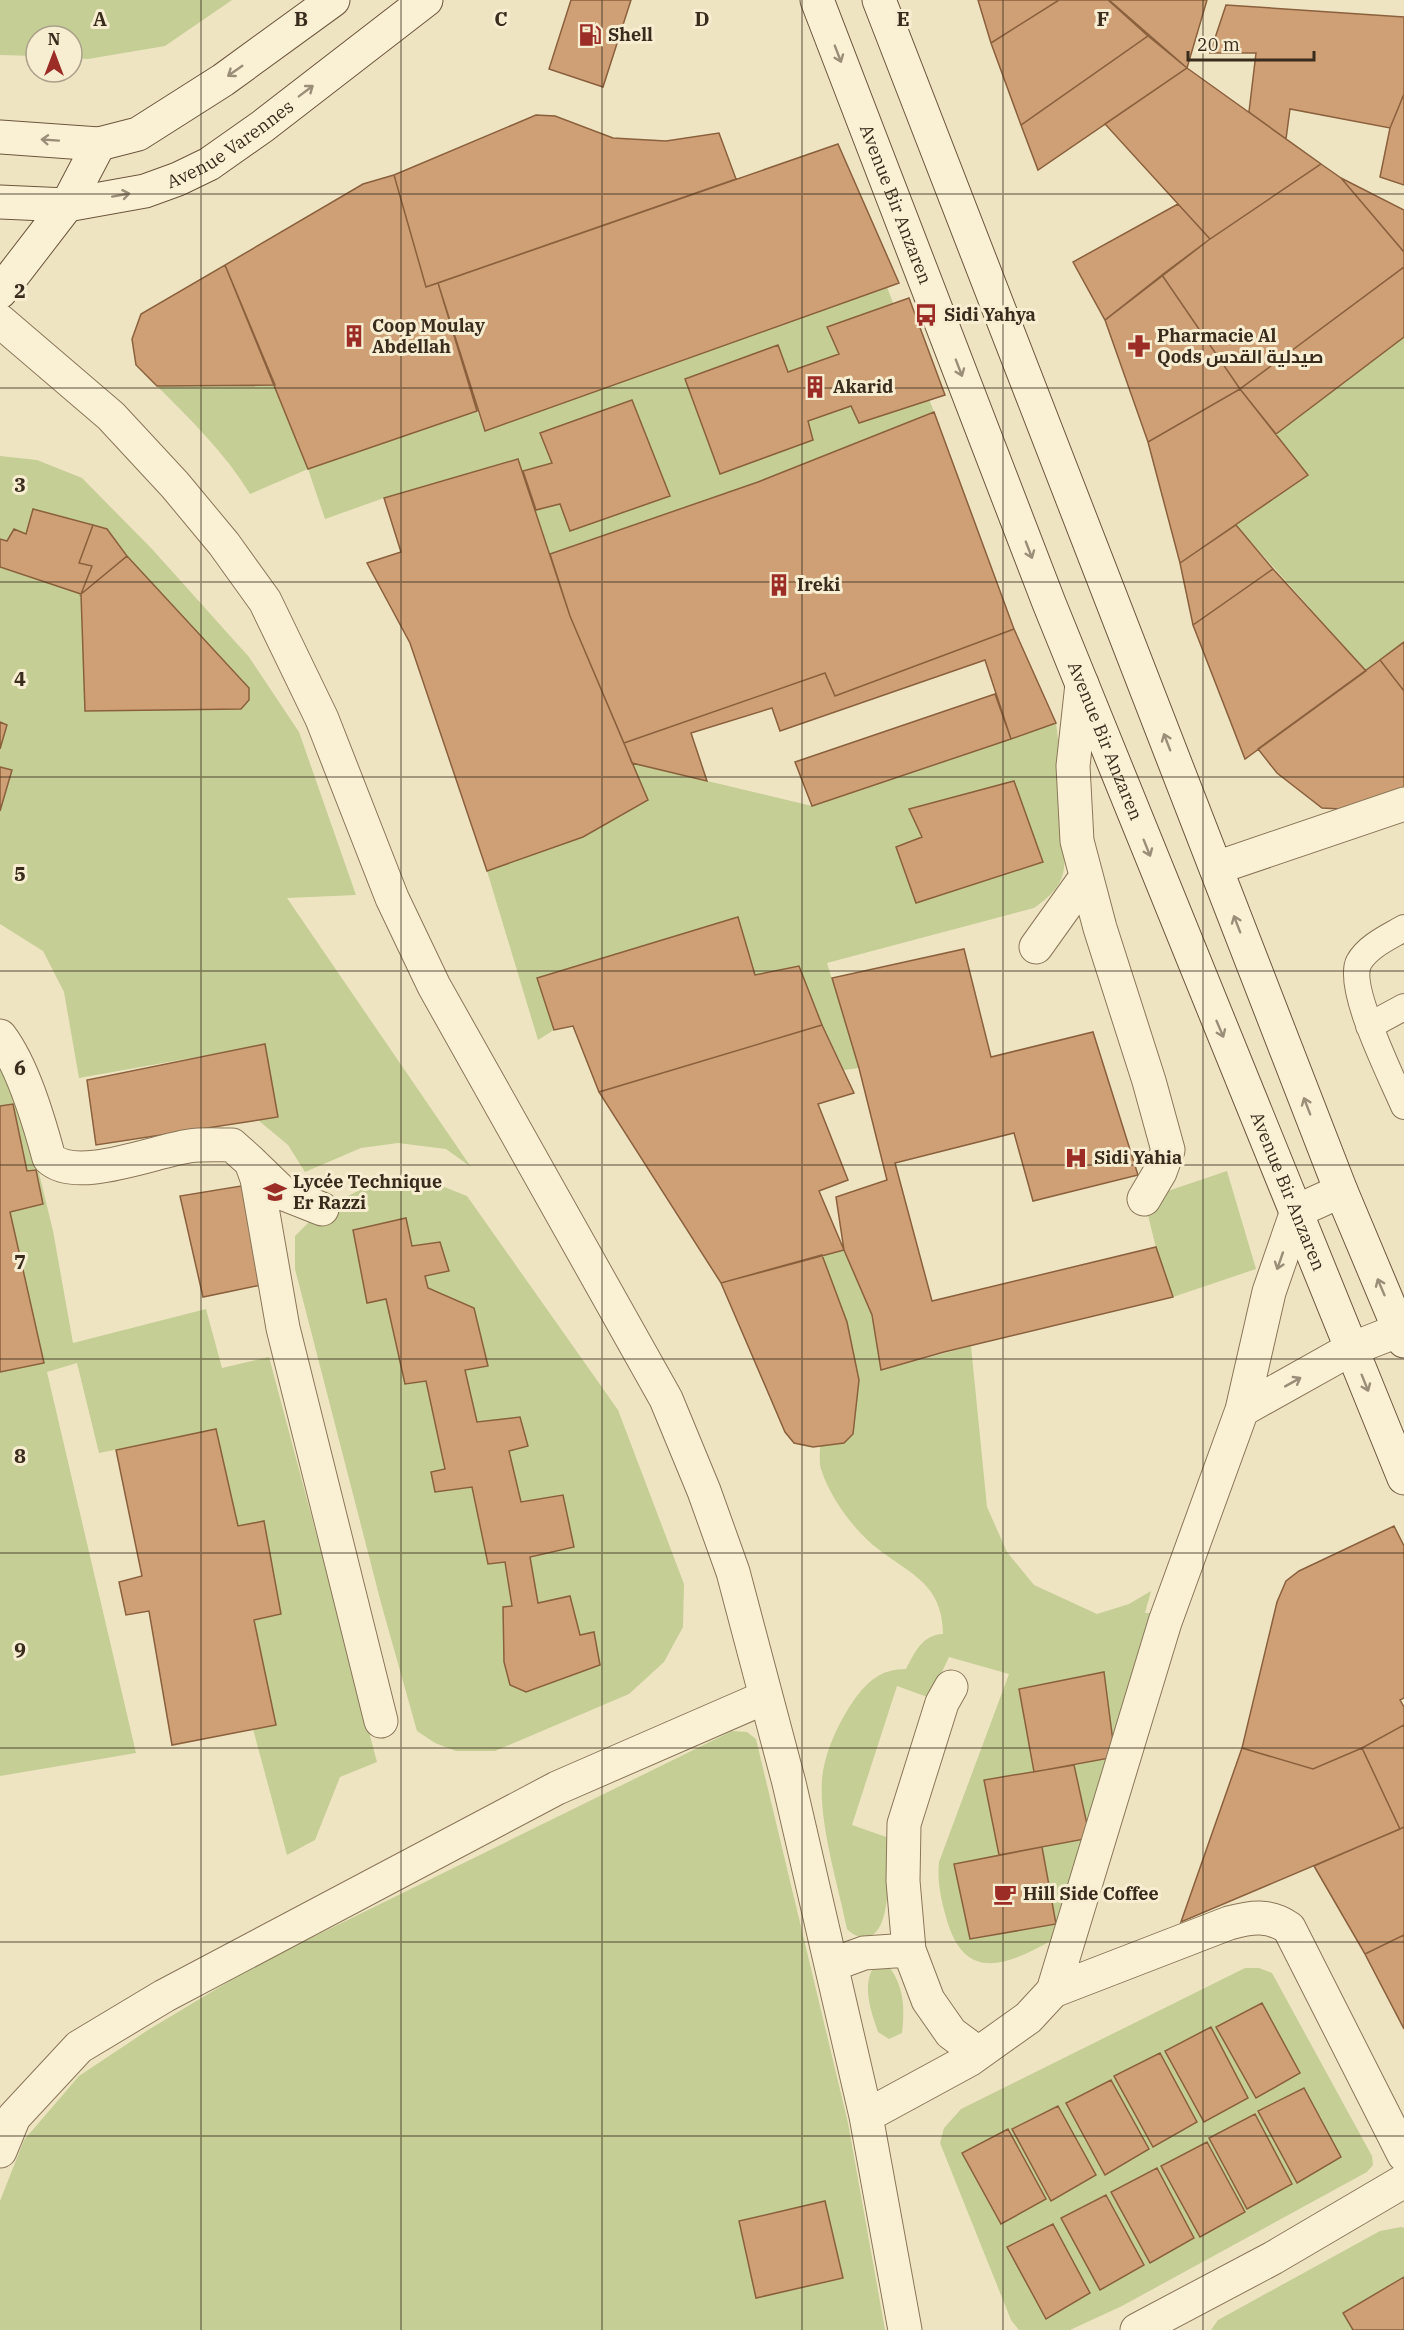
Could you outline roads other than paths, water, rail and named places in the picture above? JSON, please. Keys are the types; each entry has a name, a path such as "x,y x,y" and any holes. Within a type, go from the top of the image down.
{"street":[{"path":"0,137 99,144 127,138 154,126 266,50 333,0"},
{"name":"Avenue Varennes","path":"0,202 67,205 145,191 209,164 426,0"},
{"name":"Avenue Bir Anzaren","path":"817,0 1082,684 1219,1028 1297,1211 1404,1478"},
{"path":"879,0 1341,1191 1402,1335 1351,1349 1242,1410"},
{"path":"0,292 67,205 99,144"},
{"path":"0,321 111,416 176,485 224,544 265,601 322,719 388,887 434,986 666,1399 704,1491 733,1572 766,1697 866,2116 905,2330"},
{"path":"1082,684 1073,766 1077,842 1168,1150 1160,1172 1144,1199"},
{"path":"1216,868 1404,804"},
{"path":"1036,947 1086,877"},
{"path":"0,1036 8,1047 31,1096 49,1158 56,1165 75,1169 106,1165 190,1146 231,1145 284,1194 322,1209"},
{"path":"251,1162 258,1179 283,1328 381,1721"},
{"path":"866,2116 978,2053 1028,2018 1053,1991 1165,1622 1242,1410 1269,1292 1297,1211 1341,1191"},
{"path":"951,1687 942,1703 904,1824 903,1881 909,1950 927,2000 951,2033 978,2053"},
{"path":"0,2151 14,2117 79,2047 164,1996 557,1788 766,1697"},
{"path":"1053,1991 1229,1923 1253,1916 1279,1921 1289,1928 1404,2155"},
{"path":"831,1965 864,1953 909,1950"},
{"path":"1141,2329 1313,2236 1404,2181"}],"lane":[{"path":"1404,928 1374,946 1360,959 1355,974 1369,1026 1404,1106"},
{"path":"1369,1026 1404,1007"}],"place":[{"name":"Shell","path":"590,35"},
{"name":"Sidi Yahya","path":"926,315"},
{"name":"Coop Moulay Abdellah","path":"354,336"},
{"name":"Pharmacie Al Qods صيدلية القدس","path":"1139,346"},
{"name":"Akarid","path":"815,387"},
{"name":"Ireki","path":"779,585"},
{"name":"Sidi Yahia","path":"1076,1158"},
{"name":"Lycée Technique Er Razzi","path":"275,1192"},
{"name":"Hill Side Coffee","path":"1005,1894"}]}
